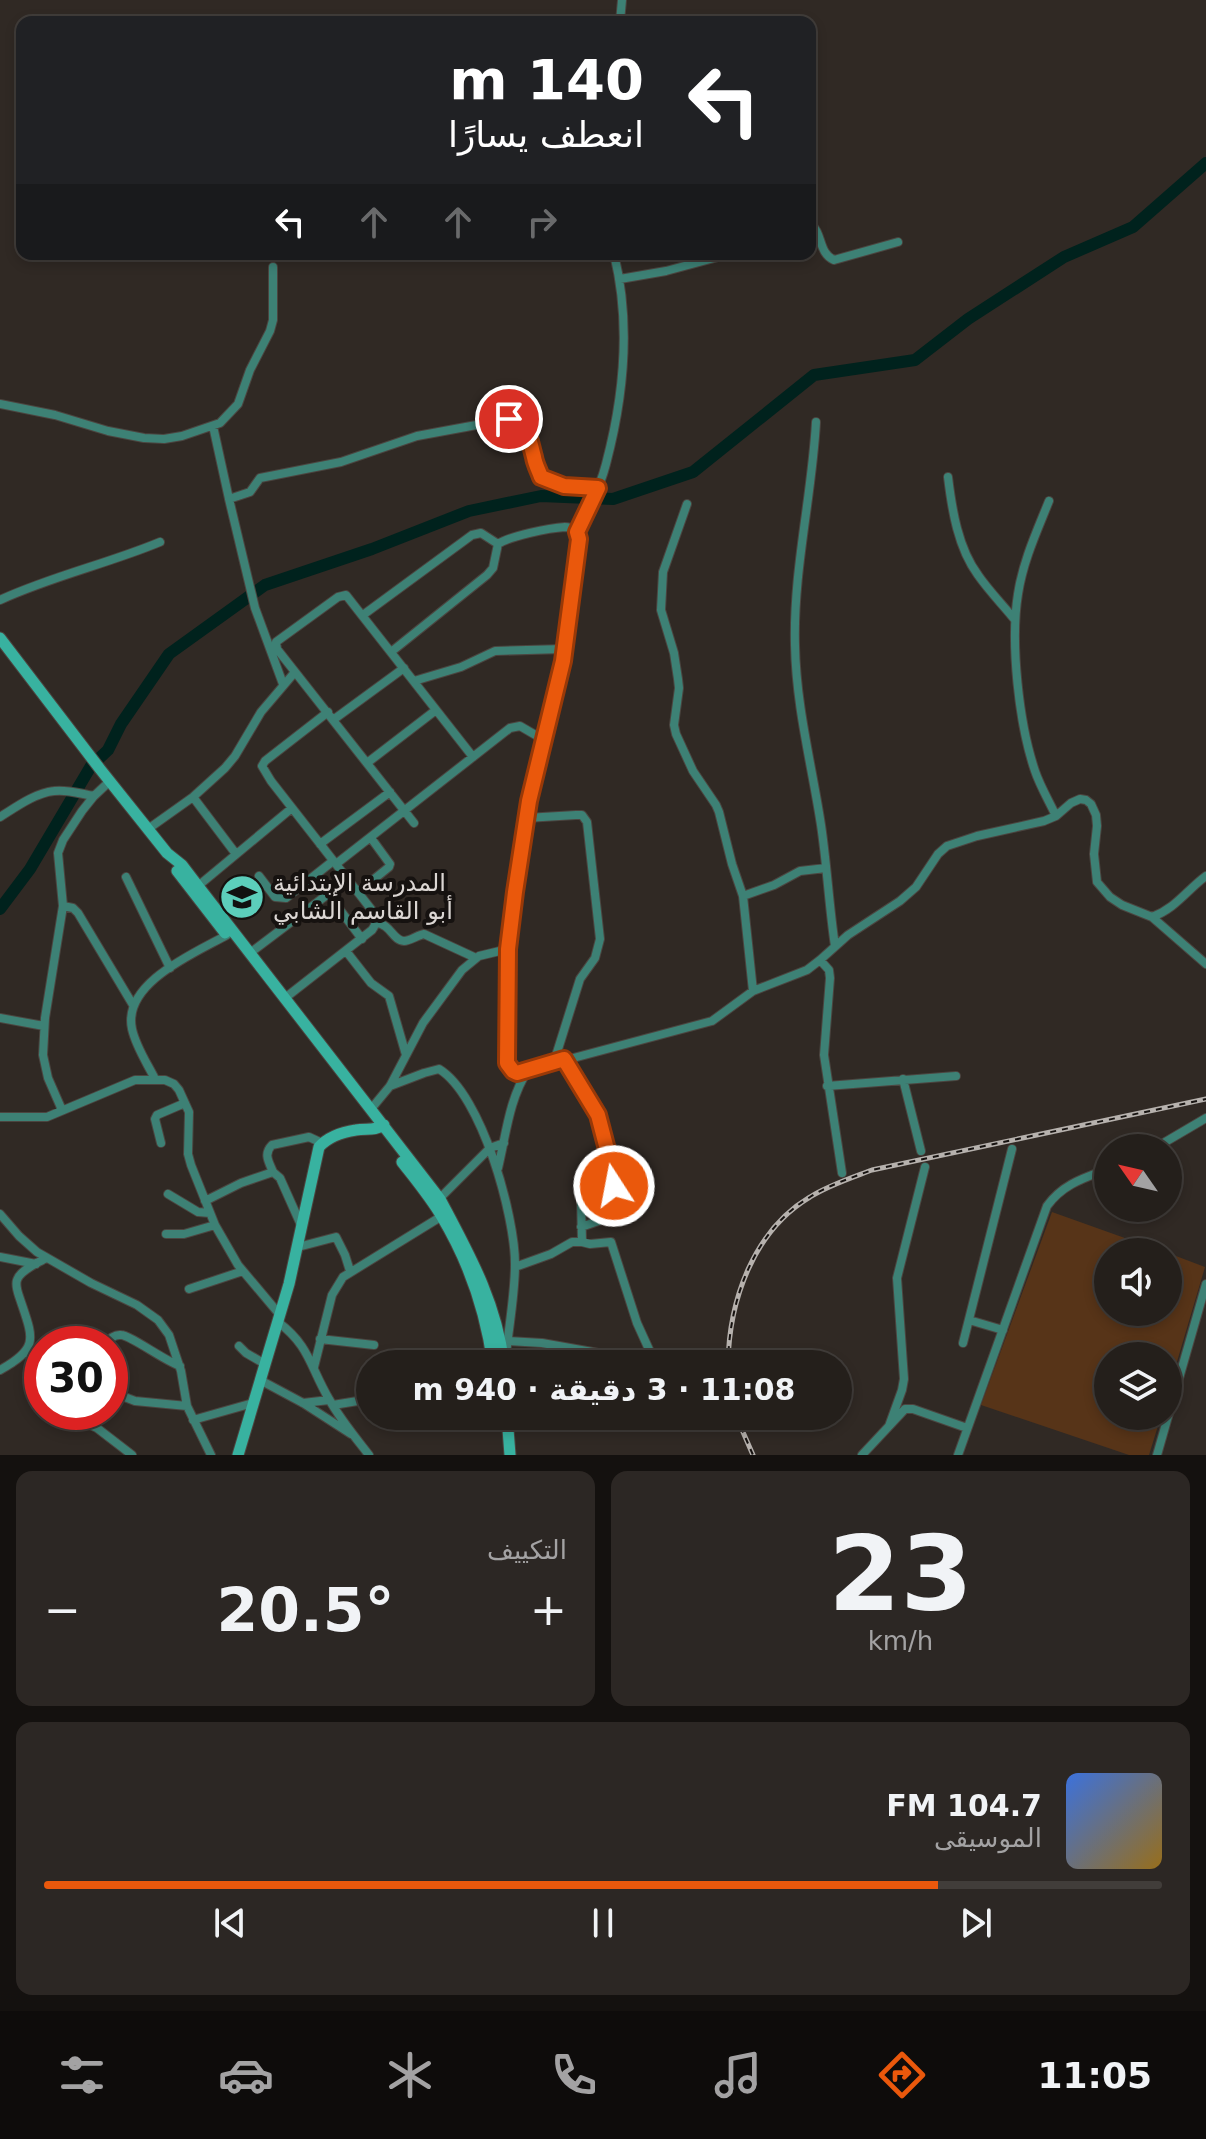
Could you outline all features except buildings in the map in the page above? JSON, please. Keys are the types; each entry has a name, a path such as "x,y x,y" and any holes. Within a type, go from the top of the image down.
{"main road":[{"path":"0,638 167,853 175,869 371,1112"},
{"path":"167,853 182,865 285,998 463,1239 487,1293 501,1350"},
{"path":"356,1130 371,1112"},
{"path":"238,1455 298,1247 316,1156 322,1143 331,1137 381,1127"},
{"path":"437,1201 478,1296 491,1350"},
{"path":"501,1430 502,1455"},
{"path":"508,1430 510,1455"}],"street":[{"path":"816,230 826,254 834,260 898,242"},
{"path":"615,260 623,326 623,381 605,466 577,532 579,539 564,649 526,818 508,949 507,1063 513,1071 517,1073 712,1021 753,991 793,976 820,960 848,935 900,901 916,887 947,846 1044,821 1080,799 1091,804 1096,815 1094,854 1097,882 1122,905 1152,917 1206,964"},
{"path":"620,279 707,260"},
{"path":"0,404 144,438 182,436 213,426 226,418 238,404 250,370 270,331 273,320 273,267"},
{"path":"229,499 250,492 260,478 341,462 417,436 509,419 519,421 528,432 541,477 564,486 598,488"},
{"path":"816,422 797,593 795,643 797,682 835,946"},
{"path":"213,426 255,608 283,684"},
{"path":"948,477 956,523 967,555 977,574 1016,620"},
{"path":"1049,501 1029,550 1017,595 1017,672 1025,733 1035,772 1056,816"},
{"path":"687,504 669,550 660,590 661,610 678,679 674,725 693,771 716,805 743,896 753,991"},
{"path":"498,544 518,536 564,527 577,532"},
{"path":"363,615 472,535 481,533 498,544"},
{"path":"0,600 41,582 132,554 160,542"},
{"path":"391,652 487,575 493,568 498,544"},
{"path":"414,823 276,647 278,640 346,595 473,757"},
{"path":"414,681 461,667 495,651 564,649"},
{"path":"285,998 362,939 376,923 375,915 263,769 263,763 404,668"},
{"path":"148,829 193,797 225,768 261,712 295,672"},
{"path":"367,763 436,710"},
{"path":"259,876 275,897 286,898 405,812 503,732 514,726 544,740"},
{"path":"62,1110 48,1078 43,1055 49,984 63,906 58,853 82,811 110,781"},
{"path":"0,817 22,803 49,792 94,796"},
{"path":"320,844 390,792"},
{"path":"193,797 236,854"},
{"path":"198,886 292,808"},
{"path":"526,818 582,815 587,822 600,939 598,951 580,979 554,1062"},
{"path":"358,892 390,864 371,838"},
{"path":"743,896 800,871 826,868"},
{"path":"1152,917 1175,904 1206,876"},
{"path":"126,877 170,968"},
{"path":"250,953 348,879"},
{"path":"328,894 362,939"},
{"path":"63,906 73,908 78,913 133,1005"},
{"path":"376,923 387,926 400,940 424,934 476,958"},
{"path":"155,1079 132,1029 133,1005 152,980 227,935"},
{"path":"371,1112 390,1086 423,1023 462,970 476,958 508,949"},
{"path":"346,951 371,983 389,996 406,1055"},
{"path":"820,960 829,970 830,978 823,1044 842,1173"},
{"path":"0,1018 44,1026"},
{"path":"564,1059 598,1115 615,1180 614,1186 606,1192 587,1192 583,1195 580,1205 582,1242"},
{"path":"390,1086 434,1069 443,1071 477,1117 498,1171 514,1241 515,1267 506,1350"},
{"path":"498,1171 512,1106 528,1070"},
{"path":"827,1086 956,1076"},
{"path":"903,1079 921,1151"},
{"path":"0,1117 47,1117 135,1080 165,1080 174,1084 189,1112 188,1154 215,1225 243,1271 299,1340 331,1402 369,1455"},
{"path":"161,1143 155,1119 157,1115 185,1103"},
{"path":"1179,1134 1206,1118"},
{"path":"301,1225 280,1178 273,1172 267,1157 268,1149 272,1145 309,1137 322,1143"},
{"path":"437,1201 490,1148 504,1143"},
{"path":"963,1343 1012,1149"},
{"path":"889,1426 904,1379 897,1278 925,1167"},
{"path":"205,1201 241,1183 273,1172"},
{"path":"958,1455 1047,1206 1070,1184 1094,1175"},
{"path":"168,1194 198,1212 210,1213"},
{"path":"0,1214 4,1222 46,1258 147,1311 158,1320 169,1335 180,1366 187,1406 211,1455"},
{"path":"581,1227 619,1214"},
{"path":"314,1367 335,1289 350,1271 442,1216"},
{"path":"166,1234 184,1234 215,1225"},
{"path":"298,1247 336,1237 350,1271"},
{"path":"515,1267 551,1254 572,1242 590,1244 608,1241 612,1244 637,1323 649,1350"},
{"path":"0,1257 36,1264"},
{"path":"29,1326 17,1280 46,1258"},
{"path":"189,1289 243,1271"},
{"path":"1157,1455 1206,1284"},
{"path":"969,1320 1003,1330"},
{"path":"128,1338 180,1366"},
{"path":"320,1339 374,1345"},
{"path":"508,1341 581,1350"},
{"path":"239,1346 265,1364"},
{"path":"0,1370 24,1355"},
{"path":"260,1380 303,1403 355,1437"},
{"path":"128,1398 187,1406"},
{"path":"303,1403 356,1400"},
{"path":"193,1420 253,1403"},
{"path":"862,1455 902,1411 909,1408 967,1428"},
{"path":"100,1430 132,1455"}],"shaded area":[{"path":"1052,1212 1125,1238 1094,1238 1094,1326 1182,1326 1182,1258 1205,1267 1182,1345 1182,1342 1094,1342 1094,1430 1157,1430 1149,1455 1129,1455 981,1405"}],"waterway":[{"path":"0,909 30,869 91,766 108,750 121,724 169,654 265,585 372,549 469,511 541,496 613,499 693,472 814,375 915,360 968,319 1064,257 1133,227 1206,163"}],"railway":[{"path":"729,1350 739,1292 759,1248 790,1211 817,1193 872,1170 1206,1099"},
{"path":"742,1430 753,1455"}],"place":[{"name":"المدرسة الإبتدائية أبو القاسم الشابي","path":"242,897"}],"route":[{"path":"509,419 519,421 528,432 541,477 564,486 598,488 577,532 579,539 563,661 526,818 508,949 507,1063 517,1073 564,1059 598,1115 614,1186"}]}
